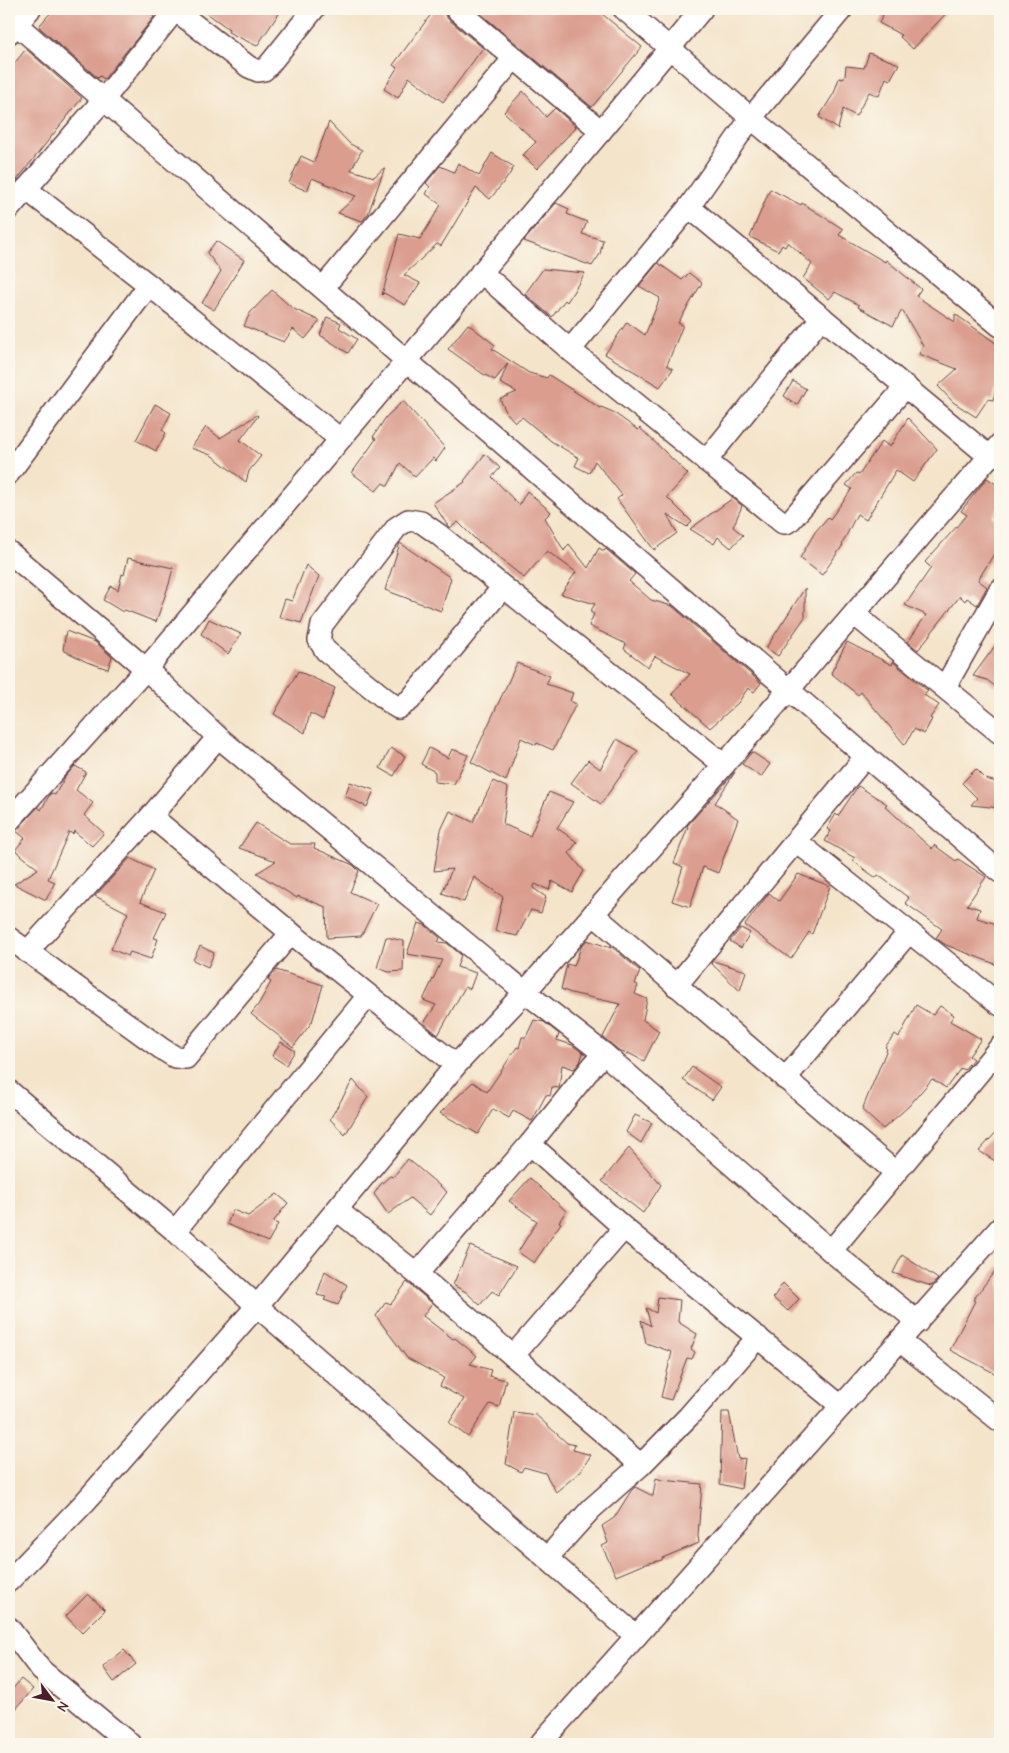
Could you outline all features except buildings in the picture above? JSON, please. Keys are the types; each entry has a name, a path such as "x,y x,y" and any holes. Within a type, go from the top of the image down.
{"street":[{"path":"9,209 104,99 175,9 249,67 258,71 264,70 268,66 314,9"},
{"path":"456,9 601,131"},
{"path":"624,9 1000,326"},
{"path":"9,821 146,669 702,9"},
{"path":"570,350 689,207 751,118 842,9"},
{"path":"16,21 1000,872"},
{"path":"323,288 514,58"},
{"path":"26,189 149,285 340,439"},
{"path":"9,1581 85,1502 257,1306 456,1065 525,992 790,690 995,450 906,386 689,207"},
{"path":"481,272 570,350 782,523 790,520 906,386"},
{"path":"9,473 149,285"},
{"path":"706,461 822,317"},
{"path":"503,587 410,700 398,708 326,651 319,640 322,625 397,526 408,520 421,522 503,587 724,765"},
{"path":"9,552 146,669 218,737 525,992 603,1053 832,1251 918,1322"},
{"path":"945,687 1000,590"},
{"path":"854,614 1000,733"},
{"path":"27,952 151,816 218,737"},
{"path":"676,986 866,756"},
{"path":"151,816 291,934 456,1065"},
{"path":"796,841 1000,1005"},
{"path":"593,914 895,1172"},
{"path":"785,1079 909,932"},
{"path":"9,938 162,1049 175,1057 186,1058 291,934"},
{"path":"175,1231 368,996"},
{"path":"832,1251 895,1172 1000,1047"},
{"path":"417,1274 530,1144 603,1053"},
{"path":"9,1091 175,1231 257,1306 636,1636"},
{"path":"530,1144 624,1228 841,1406"},
{"path":"337,1210 417,1274 641,1465"},
{"path":"513,1356 624,1228"},
{"path":"540,1744 1000,1228"},
{"path":"547,1558 590,1509 641,1465 689,1416 758,1337"},
{"path":"900,1341 1000,1419"},
{"path":"9,1628 41,1670 130,1744"}]}
